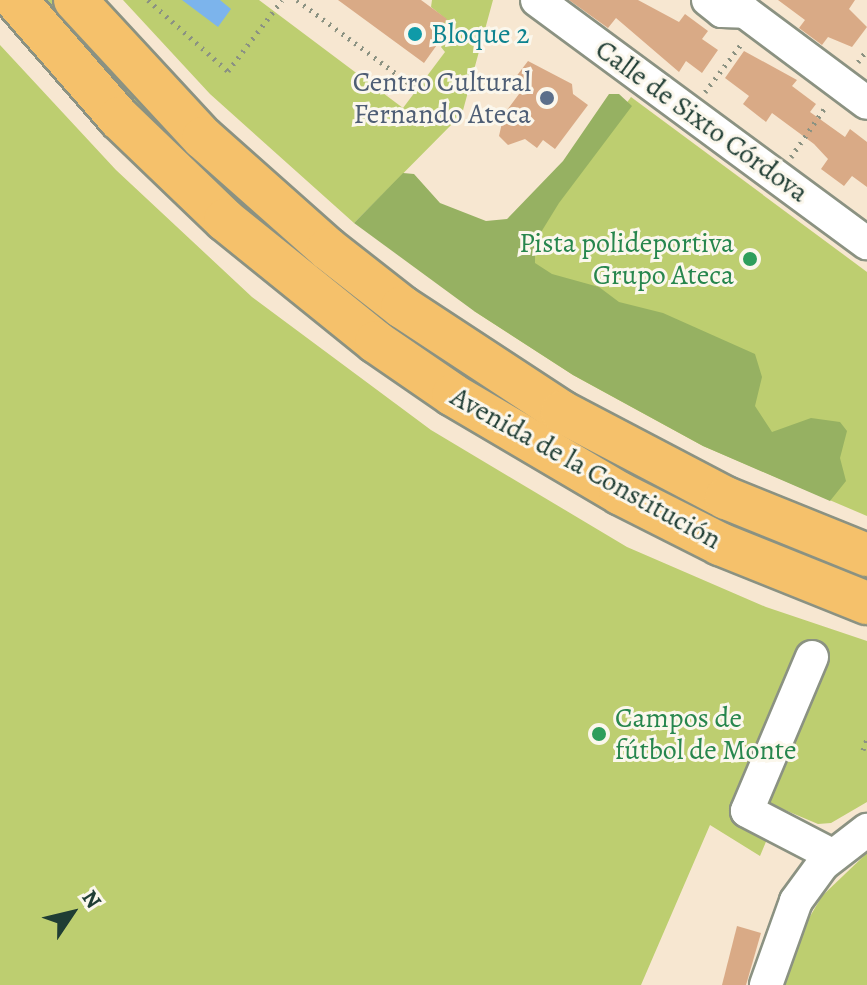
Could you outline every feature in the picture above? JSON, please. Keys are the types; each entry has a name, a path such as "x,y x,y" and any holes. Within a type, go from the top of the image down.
{"main road":[{"name":"Avenida de la Constitución","path":"16,0 119,118 225,220 376,342 453,395 621,494 720,544 867,603"},
{"name":"Avenida de la Constitución","path":"75,0 203,138 328,249 402,307 562,412 726,498 867,555"}],"street":[{"name":"Calle de Sixto Córdova","path":"537,0 867,243"},
{"path":"708,0 722,11 745,12 854,94"},
{"path":"812,657 747,811 832,855"},
{"path":"766,985 796,901 832,855 867,830"}],"path":[{"path":"148,0 228,71 282,0"},
{"path":"297,0 417,89"},
{"path":"709,86 758,21"},
{"path":"795,150 854,94"},
{"path":"863,750 867,739"}],"green space":[{"path":"36,0 55,0 286,233 867,574 867,584 702,518 465,386 219,195"},
{"path":"123,0 259,0 403,108 445,52 441,47 448,38 438,31 446,19 431,7 432,0 493,0 462,114 354,223 210,94"},
{"path":"0,45 116,170 252,297 431,430 627,547 766,607 867,641 867,802 831,823 818,824 780,808 760,856 710,825 641,985 0,985"},
{"path":"609,94 619,94 632,106 559,203 535,242 535,263 552,274 599,287 619,302 663,313 755,354 762,377 755,406 772,432 811,418 840,422 847,431 840,458 846,481 830,501 703,446 573,375 474,311 354,223 403,173 414,174 440,203 486,221 507,219 563,161"},
{"path":"631,97 867,272 867,516 703,446 573,375 474,311"},
{"path":"867,853 867,985 784,985 802,930 822,896"}],"water":[{"path":"182,0 220,0 231,9 218,27"}],"building":[{"name":"Bloque 2","path":"338,0 421,0 447,19 438,31 444,35 424,63"},
{"path":"569,0 638,0 679,22 685,14 708,31 702,39 718,50 702,73 686,61 679,72 616,18 608,28"},
{"path":"778,0 855,0 849,9 867,27 852,47 828,37 822,45 799,28 805,20"},
{"path":"744,51 797,80 792,86 816,104 810,112 845,137 850,129 867,142 867,187 852,176 844,186 821,169 828,159 814,144 772,113 766,122 743,104 749,96 725,78"},
{"name":"Centro Cultural Fernando Ateca","path":"528,61 572,84 573,94 588,105 555,149 543,140 537,148 525,139 508,145 499,136 504,114 522,90 512,82"},
{"path":"737,926 761,933 746,985 722,985"}],"place":[{"name":"Bloque 2","path":"415,34"},
{"name":"Centro Cultural Fernando Ateca","path":"547,98"},
{"name":"Pista polideportiva Grupo Ateca","path":"750,259"},
{"name":"Campos de fútbol de Monte","path":"599,734"}]}
